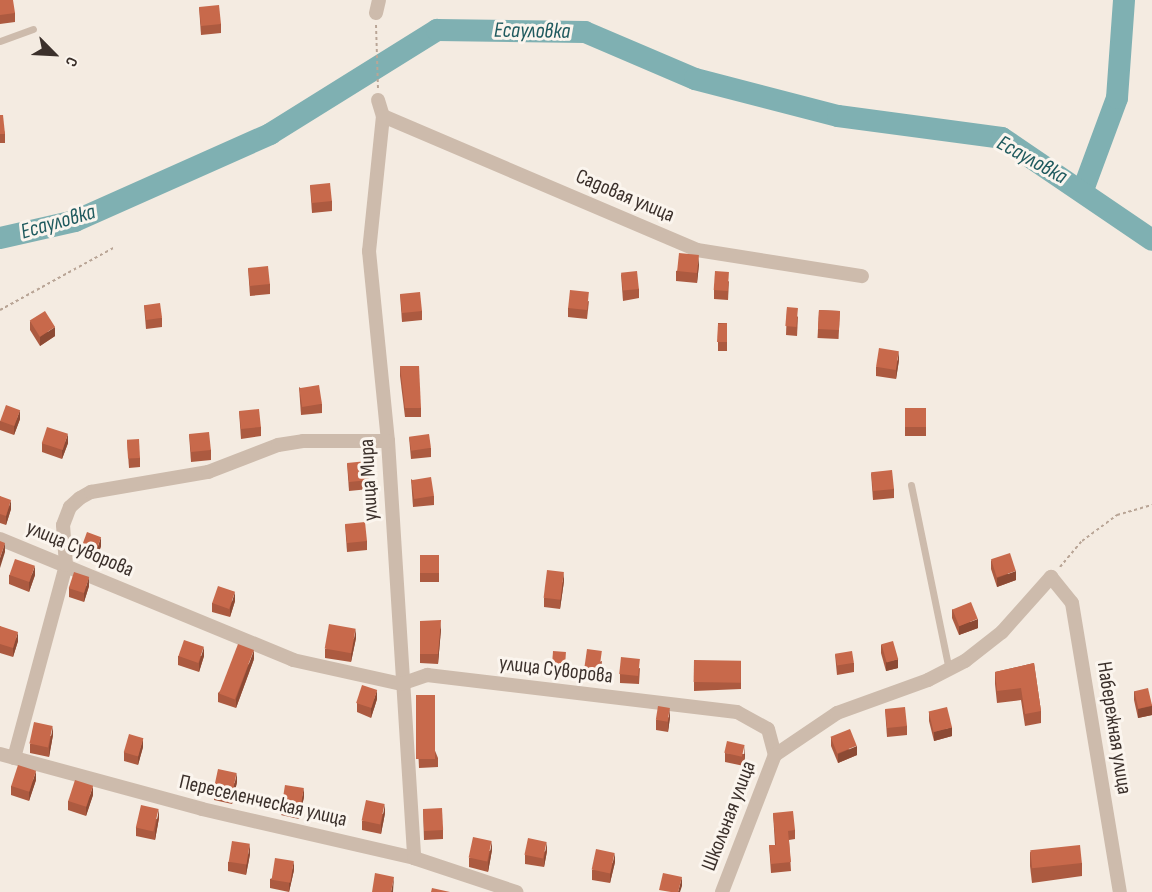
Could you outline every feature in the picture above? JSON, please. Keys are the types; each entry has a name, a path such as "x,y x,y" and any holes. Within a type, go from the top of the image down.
{"street":[{"name":"улица Мира","path":"378,100 383,116 369,251 388,441 401,684 414,858"},
{"name":"Садовая улица","path":"383,116 697,250 862,276"},
{"path":"14,758 66,565 62,534 70,507 91,492 207,472 278,446 303,441 388,441"},
{"name":"улица Суворова","path":"0,539 282,656 401,684 428,675 737,712 768,729 775,755"},
{"path":"775,755 837,713 949,670 1002,632 1052,577"},
{"name":"Набережная улица","path":"1052,577 1072,603 1120,892"},
{"name":"Переселенческая улица","path":"0,754 202,809 414,858 516,892"},
{"name":"Школьная улица","path":"722,892 775,755"}],"lane":[{"path":"0,41 33,29"},
{"path":"910,485 949,670"}],"path":[{"path":"378,7 378,100"},
{"path":"0,310 115,248"},
{"path":"1052,577 1082,541 1117,515 1152,505"}],"building":[{"path":"0,0 13,0 15,13 0,15"},
{"path":"219,5 221,24 201,26 199,7"},
{"path":"0,115 3,115 5,134 0,134"},
{"path":"330,183 332,201 312,203 310,185"},
{"path":"679,253 699,255 697,273 677,271"},
{"path":"268,266 270,284 250,286 248,268"},
{"path":"637,271 639,289 623,291 621,273"},
{"path":"715,271 729,272 728,291 714,290"},
{"path":"570,290 589,292 587,310 568,308"},
{"path":"420,292 422,311 402,313 400,294"},
{"path":"160,303 162,318 146,320 144,305"},
{"path":"787,307 798,308 796,327 785,326"},
{"path":"819,310 840,311 839,330 818,329"},
{"path":"45,311 55,327 40,337 30,321"},
{"path":"727,323 727,342 717,342 718,324"},
{"path":"879,348 899,351 896,370 876,367"},
{"path":"400,366 419,366 421,408 405,408"},
{"path":"319,385 322,404 302,407 299,388"},
{"path":"6,405 20,410 14,426 0,421"},
{"path":"905,408 926,408 926,427 905,427"},
{"path":"259,409 261,427 241,429 239,411"},
{"path":"47,427 68,434 63,450 42,443"},
{"path":"209,432 211,450 191,452 189,434"},
{"path":"429,434 431,448 411,451 409,437"},
{"path":"139,439 140,458 128,459 127,440"},
{"path":"367,461 369,480 349,482 347,463"},
{"path":"892,470 894,489 873,491 871,472"},
{"path":"431,477 434,496 414,499 411,480"},
{"path":"0,496 11,500 6,516 0,514"},
{"path":"365,522 367,541 347,543 345,524"},
{"path":"87,532 101,537 96,552 82,547"},
{"path":"0,541 5,543 0,558"},
{"path":"1010,553 1016,571 997,577 991,559"},
{"path":"420,555 439,555 439,573 420,573"},
{"path":"15,559 35,566 29,582 9,575"},
{"path":"547,570 564,572 560,600 544,598"},
{"path":"74,572 89,577 84,593 69,588"},
{"path":"218,586 235,592 229,609 212,603"},
{"path":"971,602 978,619 959,626 952,609"},
{"path":"441,620 438,654 420,654 420,621"},
{"path":"329,624 356,629 351,653 325,649"},
{"path":"0,626 18,632 13,648 0,644"},
{"path":"184,640 204,647 198,663 178,656"},
{"path":"893,641 898,659 887,663 881,644"},
{"path":"238,644 254,650 235,700 219,693"},
{"path":"587,649 602,651 599,669 584,667"},
{"path":"553,651 566,652 565,667 552,666"},
{"path":"852,651 854,663 837,666 835,654"},
{"path":"621,657 640,659 638,676 619,674"},
{"path":"694,660 741,661 741,683 694,682"},
{"path":"1034,663 1041,711 1025,714 1021,688 997,691 995,672"},
{"path":"362,685 377,690 371,708 356,703"},
{"path":"1148,688 1152,706 1138,709 1134,691"},
{"path":"416,695 435,695 435,759 416,759"},
{"path":"658,706 670,708 668,722 656,720"},
{"path":"905,707 907,726 887,728 885,709"},
{"path":"947,707 952,727 934,732 929,712"},
{"path":"34,722 53,726 48,747 29,744"},
{"path":"850,729 857,746 837,754 831,737"},
{"path":"129,734 143,738 138,756 124,752"},
{"path":"727,741 745,745 742,757 724,753"},
{"path":"18,765 36,771 29,792 11,786"},
{"path":"218,769 237,773 232,794 213,791"},
{"path":"75,780 93,786 86,807 68,801"},
{"path":"285,785 304,788 300,809 282,806"},
{"path":"366,800 385,804 380,824 362,821"},
{"path":"141,805 159,809 153,831 136,827"},
{"path":"442,808 443,830 424,831 423,809"},
{"path":"793,811 795,830 788,831 791,862 771,864 769,845 776,845 773,813"},
{"path":"473,837 492,841 487,861 469,858"},
{"path":"528,838 547,842 543,859 524,855"},
{"path":"232,841 250,844 246,865 229,862"},
{"path":"1080,845 1082,863 1032,868 1030,850"},
{"path":"596,849 615,853 610,873 592,870"},
{"path":"275,858 294,861 290,883 272,880"},
{"path":"375,873 394,877 391,892 372,892"},
{"path":"663,873 682,877 678,892 659,890"},
{"path":"432,888 450,892 431,892"}],"waterway":[{"name":"Есауловка","path":"1083,190 1117,98 1124,0"},
{"name":"Есауловка","path":"0,238 75,221 270,134 437,30 585,32 695,79 838,116 1002,138 1152,240"}]}
